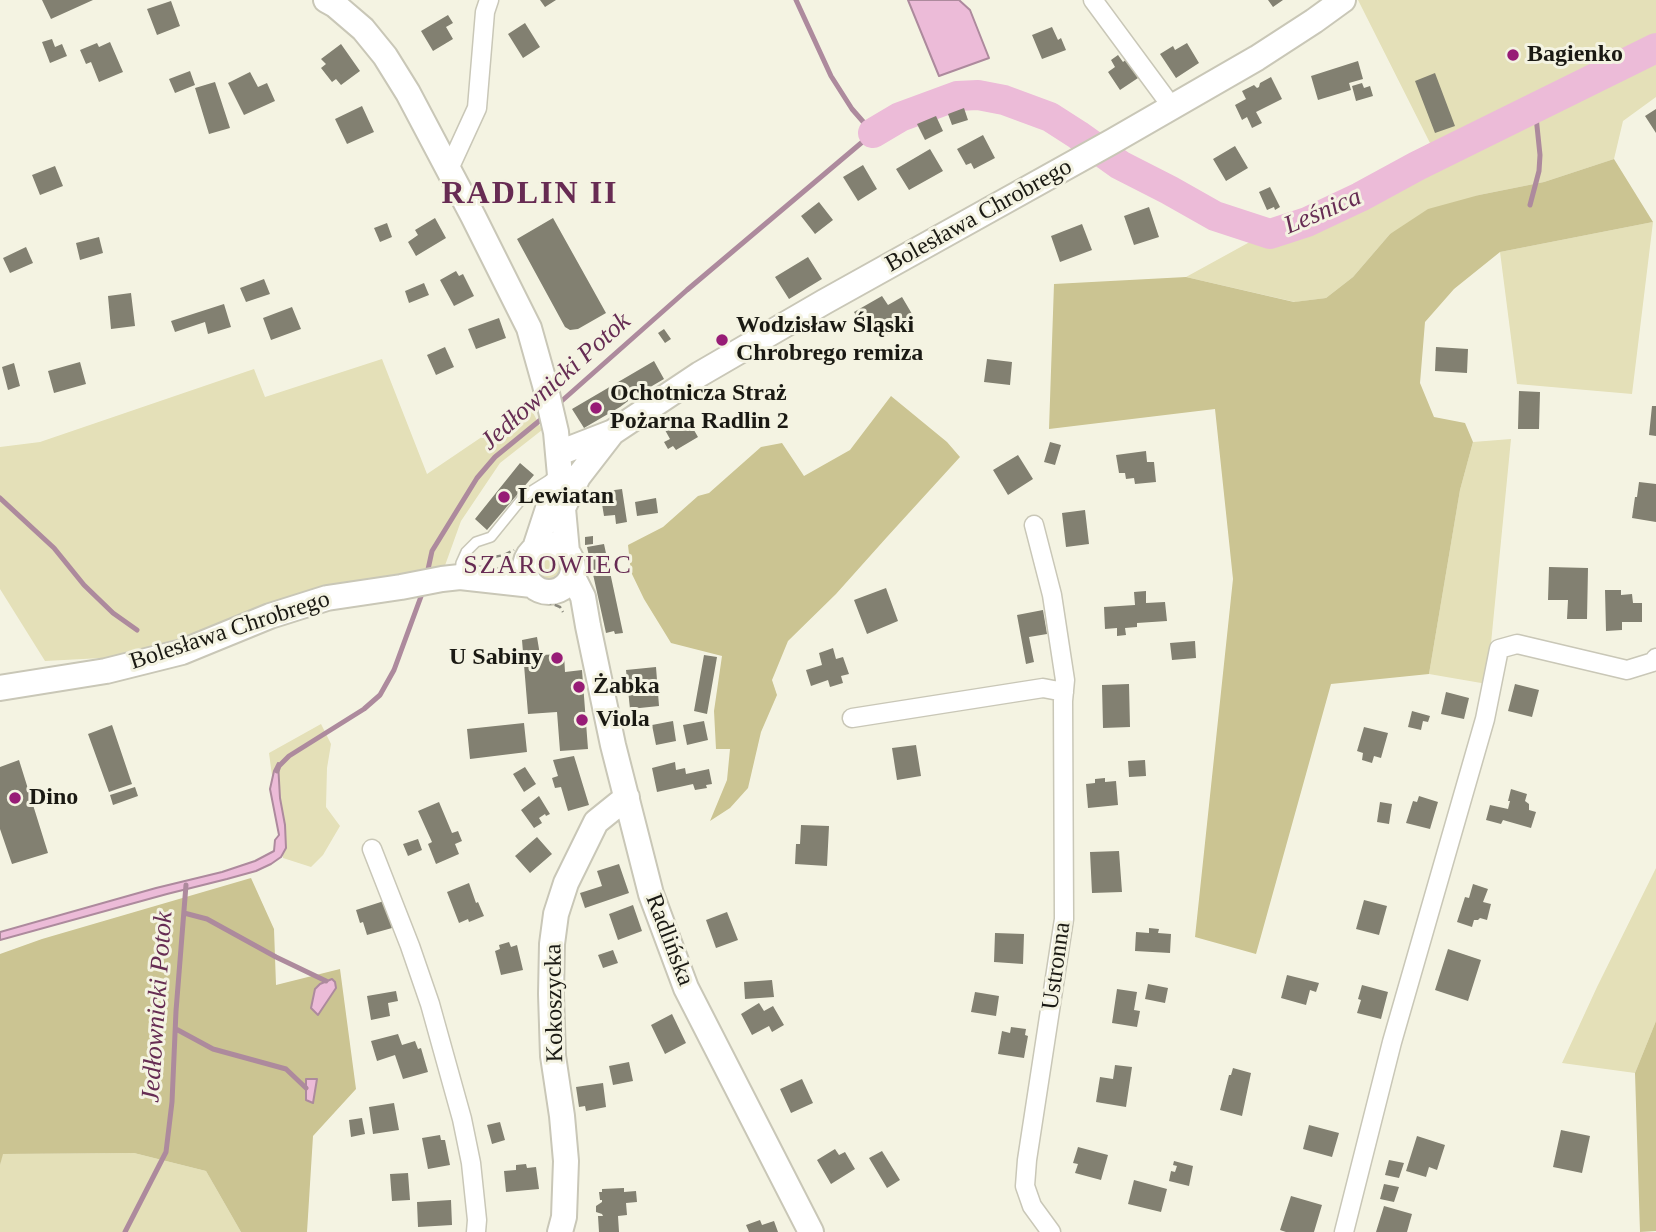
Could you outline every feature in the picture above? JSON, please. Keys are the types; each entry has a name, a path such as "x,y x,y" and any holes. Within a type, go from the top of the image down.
{"street":[{"name":"Radlińska","path":"326,0 363,29 408,93 529,328 545,386 558,453 569,563 583,597 613,745 650,894 686,988 811,1232"},
{"path":"449,169 477,107 485,12 489,0"},
{"path":"1093,0 1172,107"},
{"name":"Bolesława Chrobrego","path":"558,453 613,432 700,374 1257,58 1343,0"},
{"name":"Bolesława Chrobrego","path":"563,508 578,477 613,432"},
{"path":"558,453 532,551 524,567 525,574 588,626"},
{"name":"Ustronna","path":"1034,525 1052,595 1065,680 1064,919 1025,1186 1032,1206 1051,1232"},
{"path":"532,551 541,545 555,544 569,563 564,586 559,590 542,588"},
{"name":"Bolesława Chrobrego","path":"0,688 106,671 182,652 270,615 327,597 451,578 532,551"},
{"name":"Bolesława Chrobrego","path":"451,578 542,588"},
{"path":"1344,1232 1392,1042 1485,719 1500,649 1517,644 1628,670 1653,662 1656,658"},
{"path":"852,718 1043,688 1064,692"},
{"name":"Kokoszycka","path":"560,1232 564,1217 566,1161 553,1044 551,969 556,914 566,883 596,822 627,797"},
{"path":"372,849 430,1004 462,1119 471,1163 476,1232"}],"lane":[{"path":"451,578 466,552 476,542 491,537 558,453"}],"shaded area":[{"path":"908,0 959,0 970,10 989,58 939,76"},
{"path":"1358,0 1656,0 1656,97 1623,121 1614,159 1544,182 1479,195 1390,234 1353,277 1326,298 1295,302 1186,277 1430,143"},
{"path":"1614,159 1653,222 1500,252 1454,289 1425,322 1420,383 1434,417 1465,423 1473,442 1460,490 1429,674 1331,684 1256,954 1195,937 1233,579 1215,409 1049,429 1054,284 1186,277 1294,302 1326,298 1353,277 1390,234 1428,209 1544,182"},
{"path":"1653,222 1632,394 1517,384 1500,252"},
{"path":"382,359 427,474 529,405 542,430 500,463 461,521 443,571 341,586 121,657 45,661 0,589 0,447 40,442 254,369 265,397"},
{"path":"891,396 947,442 960,457 836,594 788,641 772,680 777,695 761,732 748,788 730,808 710,821 727,780 730,749 716,749 714,711 722,656 671,643 631,572 628,545 663,527 698,496 709,493 761,447 782,443 804,476 850,450"},
{"path":"1511,439 1487,684 1429,674 1460,490 1473,442"},
{"path":"548,554 559,561 560,566 553,577 548,578 537,571 536,566 543,555"},
{"path":"321,724 331,744 326,807 340,826 323,855 311,867 283,858 269,753"},
{"path":"278,763 286,848 281,857 271,864 256,871 0,940 0,932 222,872 255,861 274,851 275,840 279,835 270,789"},
{"path":"1656,868 1656,1021 1635,1073 1562,1063 1597,987"},
{"path":"251,878 274,929 276,985 340,969 356,1089 313,1136 307,1232 241,1232 206,1171 134,1153 3,1154 0,1165 0,954 42,939"},
{"path":"332,979 336,988 318,1015 311,1008 315,989"},
{"path":"1656,1021 1656,1231 1640,1232 1635,1073"},
{"path":"306,1079 317,1079 313,1103 306,1100"},
{"path":"134,1153 206,1171 241,1232 0,1232 2,1154"}],"building":[{"path":"42,0 93,0 51,19"},
{"path":"540,0 556,0 545,7"},
{"path":"1268,0 1283,0 1273,7"},
{"path":"171,1 180,26 157,35 147,9"},
{"path":"448,15 453,23 446,27 453,39 433,51 421,31"},
{"path":"525,23 540,47 523,58 508,34"},
{"path":"1052,27 1066,50 1042,59 1032,35"},
{"path":"52,39 55,47 62,44 67,56 50,63 42,42"},
{"path":"110,42 123,72 99,82 91,62 86,64 80,50 97,43 99,47"},
{"path":"1187,43 1199,63 1176,78 1160,54 1173,46 1175,50"},
{"path":"341,44 360,71 341,85 336,79 332,82 321,68 326,64 321,59"},
{"path":"1118,55 1123,62 1128,58 1141,76 1120,90 1108,72 1115,67 1111,60"},
{"path":"1358,61 1363,79 1349,83 1351,90 1318,100 1311,76"},
{"path":"190,71 195,85 175,93 169,79"},
{"path":"250,72 258,87 267,83 275,101 244,115 228,83"},
{"path":"1435,73 1455,126 1435,133 1415,81"},
{"path":"1271,77 1282,99 1256,112 1262,123 1252,128 1247,117 1242,120 1235,105 1246,99 1242,91 1254,85 1257,88"},
{"path":"215,82 230,128 209,134 195,88"},
{"path":"1362,83 1364,88 1370,86 1373,96 1356,101 1352,86"},
{"path":"362,106 374,132 347,144 335,119"},
{"path":"964,108 968,120 952,125 948,114"},
{"path":"1656,109 1656,133 1645,116"},
{"path":"936,116 943,131 925,140 917,124"},
{"path":"983,135 995,158 974,169 971,163 966,165 957,149"},
{"path":"1235,146 1248,168 1226,181 1213,159"},
{"path":"930,149 943,171 909,190 896,169"},
{"path":"863,165 877,189 858,201 843,177"},
{"path":"55,166 63,186 40,195 32,175"},
{"path":"1270,187 1280,207 1275,210 1274,207 1267,210 1259,192"},
{"path":"819,202 833,220 815,234 801,216"},
{"path":"1149,207 1159,237 1134,245 1124,216"},
{"path":"435,218 446,238 416,256 408,242 418,235 415,230"},
{"path":"553,218 606,313 578,329 570,330 565,327 517,239"},
{"path":"387,223 392,237 380,242 374,228"},
{"path":"1082,224 1092,250 1060,262 1051,236"},
{"path":"99,237 103,253 80,260 76,243"},
{"path":"26,247 33,263 10,273 3,258"},
{"path":"808,257 822,279 789,299 775,277"},
{"path":"456,271 459,276 463,274 474,296 454,306 440,280"},
{"path":"264,279 270,294 246,302 240,288"},
{"path":"424,283 429,295 409,303 405,291"},
{"path":"131,293 135,326 111,329 108,296"},
{"path":"882,296 888,305 902,297 915,319 886,336 879,323 865,331 854,312"},
{"path":"224,304 231,327 208,334 205,322 175,332 171,321"},
{"path":"292,307 301,329 271,340 263,318"},
{"path":"499,318 506,338 476,349 468,329"},
{"path":"664,329 671,339 665,343 658,333"},
{"path":"445,347 454,367 436,375 427,355"},
{"path":"1436,347 1468,349 1467,373 1435,371"},
{"path":"987,359 1012,362 1010,385 984,382"},
{"path":"654,361 664,379 584,428 572,409"},
{"path":"80,362 86,384 54,393 48,371"},
{"path":"14,363 20,386 8,390 2,367"},
{"path":"1519,391 1540,392 1539,429 1518,429"},
{"path":"1652,406 1656,406 1656,436 1649,435"},
{"path":"687,418 698,437 676,450 673,446 668,449 664,442 670,439 665,430"},
{"path":"1050,442 1061,445 1055,465 1044,462"},
{"path":"1146,451 1147,462 1154,462 1156,482 1135,484 1134,478 1126,479 1125,473 1119,473 1116,455"},
{"path":"1018,455 1033,479 1008,495 993,470"},
{"name":"Lewiatan","path":"520,463 534,475 487,530 475,519"},
{"path":"1639,482 1656,484 1656,522 1632,518"},
{"path":"622,489 627,522 616,524 615,515 604,516 600,492"},
{"path":"656,498 658,513 637,516 635,502"},
{"path":"1085,510 1089,544 1066,547 1062,513"},
{"path":"593,536 593,544 585,545 585,537"},
{"path":"604,544 623,633 606,633 587,547"},
{"path":"1549,567 1588,568 1587,619 1567,619 1568,600 1548,600"},
{"path":"886,588 898,621 867,634 854,600"},
{"path":"1605,590 1621,590 1621,595 1632,594 1633,603 1642,603 1642,622 1622,622 1622,630 1606,631"},
{"path":"1146,591 1146,603 1165,602 1167,621 1137,623 1137,627 1125,628 1126,635 1117,636 1117,628 1105,629 1104,607 1135,605 1134,592"},
{"path":"1043,610 1047,634 1029,637 1034,662 1026,664 1017,615"},
{"path":"537,637 540,655 564,654 565,672 582,670 588,749 560,751 557,712 528,714 522,640"},
{"path":"1195,641 1196,658 1172,660 1170,643"},
{"path":"833,648 836,659 843,657 849,674 841,676 843,683 830,687 828,680 811,686 806,670 822,665 819,653"},
{"path":"704,655 717,657 707,714 694,711"},
{"path":"656,667 659,706 630,709 626,670"},
{"path":"1129,684 1130,727 1103,728 1102,685"},
{"path":"1515,684 1539,690 1532,717 1508,711"},
{"path":"1446,692 1469,698 1464,719 1441,714"},
{"path":"1412,711 1430,716 1428,722 1423,721 1421,730 1408,727"},
{"path":"673,721 676,741 656,745 652,725"},
{"path":"704,721 708,740 687,745 683,725"},
{"path":"524,723 527,752 470,759 467,729"},
{"path":"112,725 132,784 109,792 88,734"},
{"path":"1364,727 1388,733 1381,758 1374,756 1372,763 1362,760 1363,753 1357,751"},
{"path":"916,745 921,776 897,780 892,748"},
{"path":"574,756 589,805 568,811 561,787 555,788 552,778 558,776 553,760"},
{"name":"Dino","path":"19,760 48,853 12,864 0,829 0,767"},
{"path":"1145,760 1146,776 1129,777 1128,761"},
{"path":"675,762 676,770 685,768 686,774 709,769 712,784 706,785 707,788 695,790 693,784 657,792 652,768"},
{"path":"525,767 536,784 524,792 513,774"},
{"path":"1105,778 1105,782 1116,781 1118,805 1088,808 1086,784"},
{"path":"135,787 138,796 113,805 110,795"},
{"path":"1511,789 1527,794 1525,801 1529,804 1529,810 1536,812 1531,828 1503,820 1501,824 1486,820 1490,805 1508,809"},
{"path":"539,796 550,814 539,818 542,823 534,828 521,810"},
{"path":"1419,796 1438,802 1430,829 1406,823 1413,801 1417,802"},
{"path":"439,802 452,833 458,831 462,841 455,844 459,854 436,864 428,844 432,842 418,811"},
{"path":"1380,802 1392,804 1389,824 1377,822"},
{"path":"801,825 829,826 827,866 795,864"},
{"path":"537,837 552,854 530,873 515,856"},
{"path":"418,839 422,850 408,856 403,844"},
{"path":"1119,851 1122,892 1092,893 1090,852"},
{"path":"619,864 629,893 585,908 580,893 602,886 597,871"},
{"path":"469,883 484,916 459,923 447,892"},
{"path":"1473,884 1488,889 1483,902 1491,904 1487,920 1474,920 1472,927 1457,922 1465,897 1469,898"},
{"path":"1364,900 1387,906 1379,935 1356,929"},
{"path":"384,901 392,928 367,935 356,910"},
{"path":"633,905 642,931 618,940 609,914"},
{"path":"727,912 738,940 716,948 706,920"},
{"path":"1149,928 1159,929 1158,933 1171,934 1170,953 1135,951 1136,932 1149,933"},
{"path":"995,933 1024,934 1023,964 994,962"},
{"path":"509,942 511,947 517,945 523,970 501,975 495,951 500,949 499,945"},
{"path":"1448,949 1481,960 1468,1001 1435,990"},
{"path":"613,950 618,963 603,968 598,955"},
{"path":"1287,975 1319,983 1316,992 1310,990 1306,1005 1281,998"},
{"path":"772,980 774,997 745,999 744,982"},
{"path":"1148,984 1168,988 1165,1003 1145,999"},
{"path":"1362,985 1388,992 1381,1019 1357,1013"},
{"path":"1117,989 1137,992 1134,1010 1140,1011 1137,1027 1112,1023"},
{"path":"396,991 398,1001 388,1003 390,1016 371,1020 367,996"},
{"path":"975,992 999,996 996,1016 971,1012"},
{"path":"759,1003 764,1011 773,1006 784,1025 772,1032 769,1026 752,1035 741,1014"},
{"path":"672,1014 686,1043 665,1054 651,1025"},
{"path":"1011,1027 1026,1029 1025,1035 1028,1036 1024,1058 998,1054 1002,1031 1010,1033"},
{"path":"398,1034 402,1045 415,1041 418,1049 421,1048 428,1072 403,1079 395,1055 377,1061 371,1041"},
{"path":"629,1062 633,1081 613,1085 609,1066"},
{"path":"1115,1065 1132,1067 1126,1107 1096,1102 1100,1077 1113,1079"},
{"path":"1233,1068 1251,1073 1242,1116 1220,1110"},
{"path":"802,1079 813,1103 791,1113 780,1089"},
{"path":"603,1083 606,1107 586,1111 585,1106 579,1107 576,1087"},
{"path":"394,1103 399,1130 373,1134 369,1107"},
{"path":"362,1118 365,1134 351,1137 349,1120"},
{"path":"500,1122 505,1140 492,1144 487,1125"},
{"path":"1309,1125 1339,1133 1332,1157 1303,1149"},
{"path":"1561,1130 1590,1136 1582,1173 1553,1167"},
{"path":"440,1135 441,1140 445,1140 450,1165 428,1169 422,1138"},
{"path":"1417,1136 1445,1145 1437,1170 1429,1167 1426,1177 1406,1171"},
{"path":"1078,1147 1108,1155 1101,1180 1075,1173 1078,1164 1073,1163"},
{"path":"835,1149 839,1155 845,1152 855,1169 831,1184 817,1160"},
{"path":"882,1151 900,1180 887,1188 869,1158"},
{"path":"1389,1160 1404,1163 1399,1178 1385,1175"},
{"path":"1174,1161 1193,1166 1189,1186 1169,1181 1171,1171 1175,1172 1177,1166 1173,1165"},
{"path":"526,1164 527,1168 536,1167 539,1189 506,1192 504,1171 516,1170 516,1165"},
{"path":"408,1173 410,1200 392,1201 390,1174"},
{"path":"1134,1180 1167,1189 1161,1212 1128,1204"},
{"path":"1384,1184 1399,1187 1394,1202 1380,1199"},
{"path":"624,1188 624,1192 636,1191 637,1202 626,1203 627,1215 618,1216 619,1232 599,1232 598,1216 603,1216 596,1212 596,1206 602,1202 599,1192 602,1192 602,1189"},
{"path":"1291,1196 1322,1205 1314,1232 1280,1230"},
{"path":"451,1200 452,1225 418,1227 417,1202"},
{"path":"1384,1206 1412,1214 1407,1232 1376,1232"},
{"path":"760,1220 762,1225 774,1221 778,1232 749,1232 746,1225"}],"waterway":[{"name":"Jedłownicki Potok","path":"556,406 687,290 873,133 852,109 831,76 796,0"},
{"name":"Leśnica","path":"873,133 900,117 957,96 978,95 1004,100 1050,117 1120,165 1215,216 1270,234 1307,222 1360,197 1656,48"},
{"path":"1530,205 1539,171 1540,155 1535,107"},
{"name":"Jedłownicki Potok","path":"427,574 432,551 477,478 495,457 544,417"},
{"path":"0,498 54,548 84,585 113,613 137,630"},
{"name":"Jedłownicki Potok","path":"277,771 289,756 364,709 380,695 394,670 423,591"},
{"name":"Jedłownicki Potok","path":"125,1232 166,1152 172,1102 186,885"},
{"path":"184,913 207,919 326,981"},
{"path":"176,1029 213,1049 286,1069 306,1088"}],"place":[{"name":"Bagienko","path":"1513,55"},
{"name":"Wodzisław Śląski Chrobrego remiza","path":"722,340"},
{"name":"Ochotnicza Straż Pożarna Radlin 2","path":"596,408"},
{"name":"Lewiatan","path":"504,497"},
{"name":"U Sabiny","path":"557,658"},
{"name":"Żabka","path":"579,687"},
{"name":"Viola","path":"582,720"},
{"name":"Dino","path":"15,798"}],"district":[{"name":"RADLIN II","path":"530,195"},
{"name":"SZAROWIEC","path":"548,566"}]}
